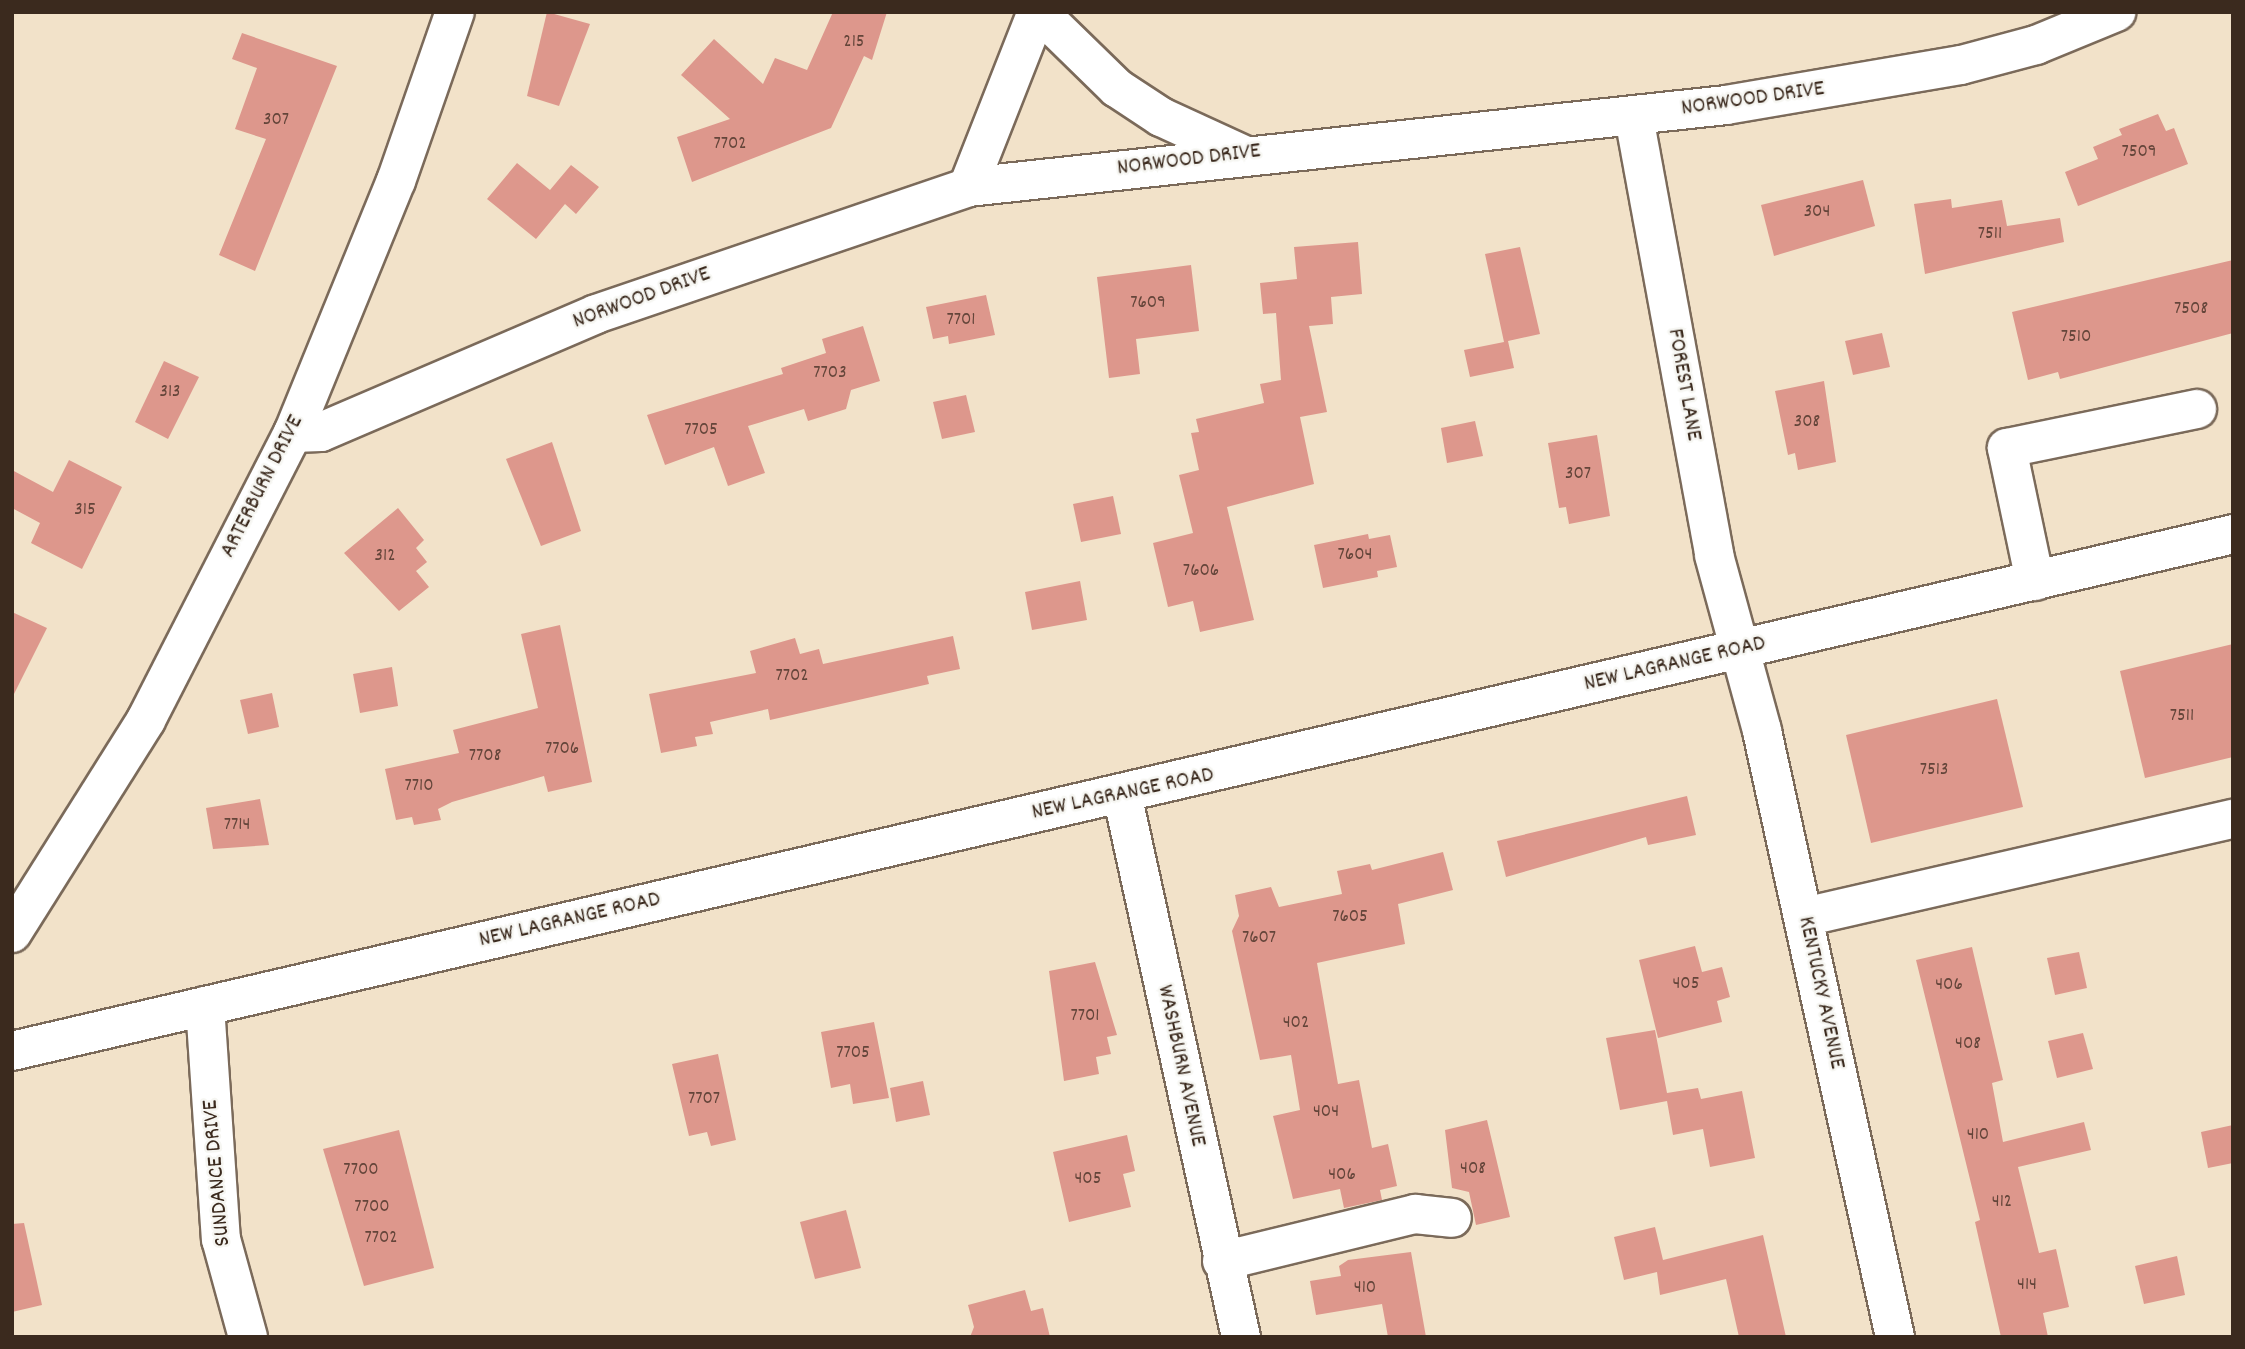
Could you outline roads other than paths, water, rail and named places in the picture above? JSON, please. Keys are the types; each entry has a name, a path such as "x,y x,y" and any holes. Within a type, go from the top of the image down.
{"street":[{"name":"ARTERBURN DRIVE","path":"12,933 146,720 293,433 396,181 455,12"},
{"path":"968,187 1038,12 1117,88 1161,117 1242,154"},
{"name":"NORWOOD DRIVE","path":"293,433 321,432 596,314 968,187 1242,154 1634,117 1961,65 2036,45 2116,12"},
{"name":"FOREST LANE","path":"1634,117 1714,555 1739,651"},
{"path":"2035,581 2007,448 2197,409"},
{"name":"NEW LAGRANGE ROAD","path":"12,1051 2233,534"},
{"name":"KENTUCKY AVENUE","path":"1739,651 1804,917 1895,1337"},
{"name":"WASHBURN AVENUE","path":"1122,794 1239,1337"},
{"path":"1804,917 2233,819"},
{"name":"SUNDANCE DRIVE","path":"205,1006 221,1239 248,1337"},
{"path":"1222,1261 1415,1214 1452,1218"}]}
